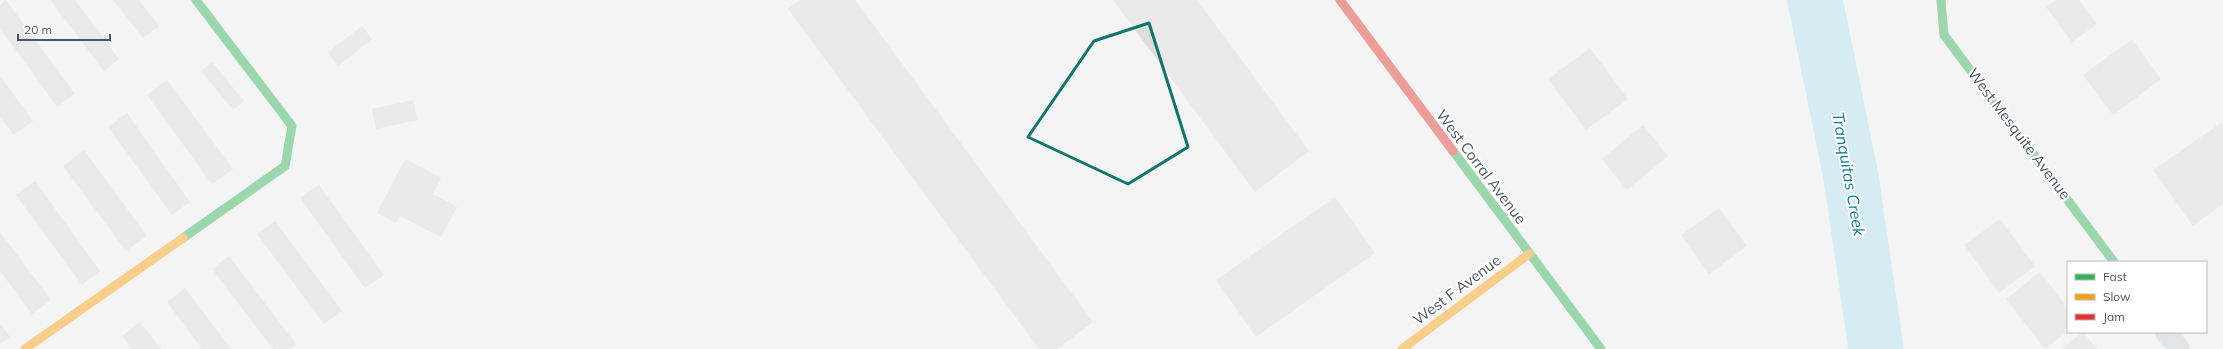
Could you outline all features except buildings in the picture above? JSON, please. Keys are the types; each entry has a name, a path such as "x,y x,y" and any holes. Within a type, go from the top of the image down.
{"street":[{"path":"24,349 285,166 292,126 196,0"},
{"name":"West Corral Avenue","path":"1340,0 1601,349"},
{"name":"West Mesquite Avenue","path":"1940,0 1944,35 2113,261"},
{"name":"West F Avenue","path":"1402,349 1529,254"},
{"path":"2167,333 2179,349"}],"highlighted area":[{"path":"1149,23 1188,147 1128,184 1028,137 1094,41"}],"waterway":[{"name":"Tranquitas Creek","path":"1815,0 1851,177 1876,349"}],"traffic: fast":[{"path":"183,238 285,166 292,126 196,0"},
{"path":"1941,0 1944,35 2113,261"},
{"path":"1453,151 1601,349"}],"traffic: slow":[{"path":"25,349 183,238"},
{"path":"1402,349 1529,254"}],"traffic: jam":[{"path":"1340,0 1453,151"}]}
